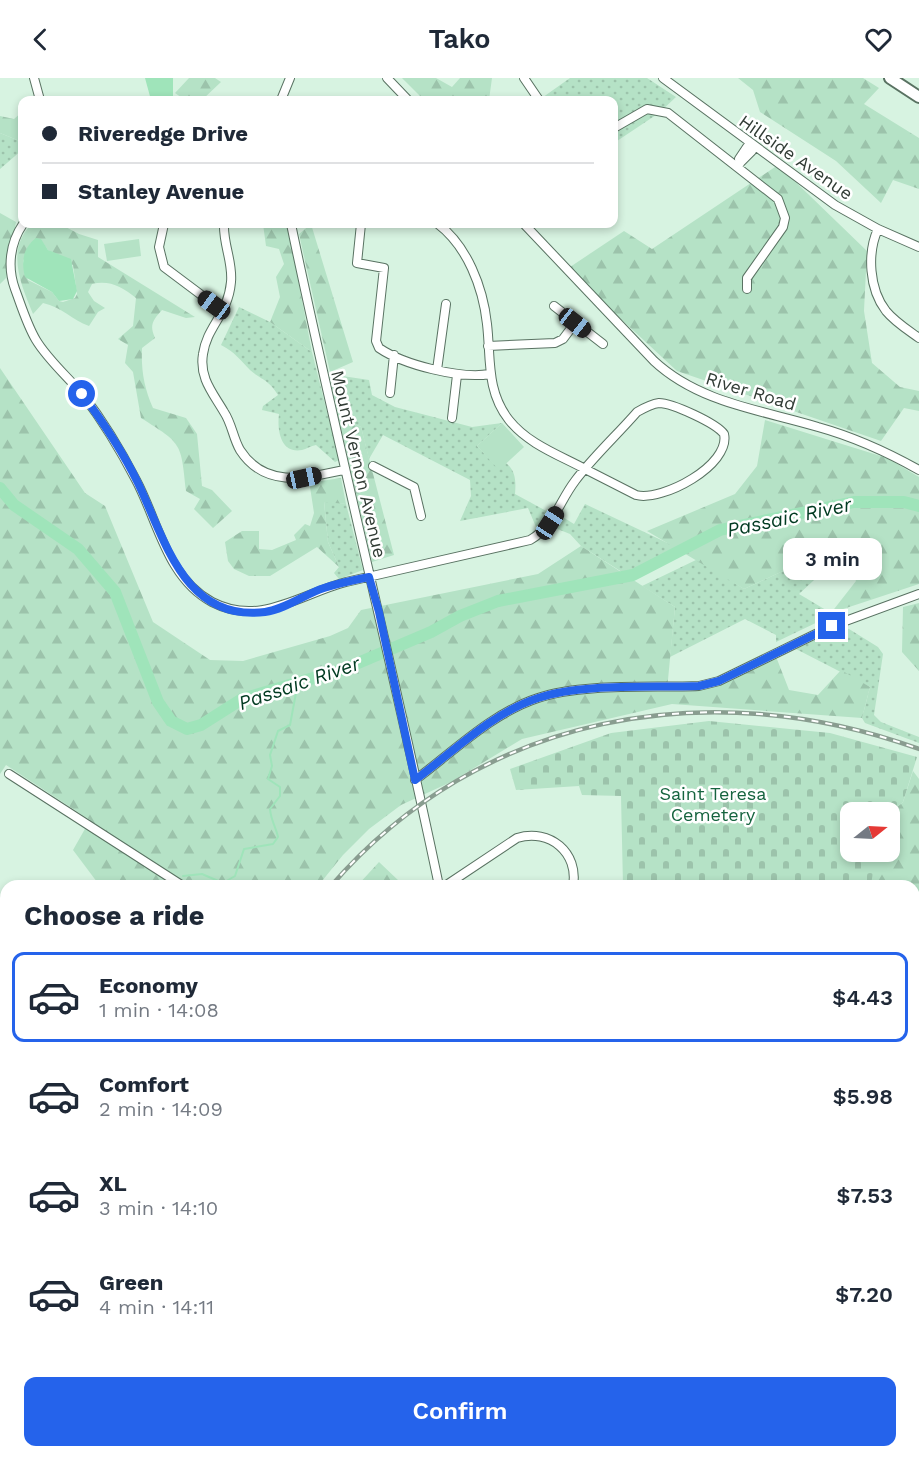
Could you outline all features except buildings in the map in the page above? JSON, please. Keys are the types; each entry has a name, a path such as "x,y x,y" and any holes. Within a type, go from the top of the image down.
{"main road":[{"path":"890,78 919,96"}],"street":[{"path":"34,78 39,96"},
{"path":"283,96 290,78"},
{"path":"387,78 404,96"},
{"path":"524,78 535,96"},
{"name":"Hillside Avenue","path":"663,78 751,146 835,205 878,229 919,247"},
{"path":"618,125 638,112 656,109 668,113 738,165 778,199 784,218 776,238 747,278 747,289"},
{"path":"738,165 747,147 751,146"},
{"path":"21,228 14,242 10,268 15,289 35,338 82,394 109,432 137,480 173,562 190,584 212,602 230,609 255,612 274,609 325,587 530,540 550,523 573,484 585,469 638,412 656,404 670,406 717,427 724,434 723,446 709,468 649,496 636,495 585,469 531,440 518,429 501,408 490,374 484,309 472,272 456,241 442,228"},
{"path":"163,228 159,247 164,267 225,312"},
{"path":"224,228 224,248 231,279 225,312 205,344 202,357 203,373 208,389 229,420 240,450 261,469 287,480 344,470"},
{"name":"Mount Vernon Avenue","path":"292,228 344,470 379,612 438,880"},
{"path":"361,228 357,263 384,268 377,345 381,350 457,375 490,374"},
{"name":"River Road","path":"528,228 654,361 678,381 713,397 858,440 919,470"},
{"path":"878,229 871,248 876,291 891,316 919,338"},
{"path":"437,370 446,304"},
{"path":"554,306 603,344"},
{"path":"488,346 555,342 563,339 575,323"},
{"path":"390,393 394,355"},
{"path":"452,418 457,375"},
{"path":"374,466 414,487 421,516"},
{"path":"415,780 489,725 536,699 573,692 709,683 832,626 919,594"},
{"path":"9,774 174,880"},
{"path":"454,880 518,838 537,835 549,838 566,852 574,872 573,880"}],"green space":[{"path":"189,78 215,78 221,82 206,96 179,96 175,93"},
{"path":"402,78 436,78 452,87 460,78 492,78 490,96 420,96"},
{"path":"570,78 647,78 676,97 659,113 618,140 618,96 545,96"},
{"path":"738,78 863,78 879,88 864,104 919,138 919,189 893,180 881,203 836,161 760,112 753,90"},
{"path":"0,116 14,119 18,116 18,140 0,133"},
{"path":"0,133 18,140 18,153 0,169"},
{"path":"778,165 867,251 864,311 872,363 900,387 919,391 919,411 904,408 881,441 677,371 567,269 624,231 652,249"},
{"path":"0,213 16,222 6,278 0,284"},
{"path":"29,228 68,228 98,240 98,257 195,317 186,318 162,310 153,323 152,330 155,338 142,348 143,371 145,386 153,408 186,418 197,434 202,486 212,490 232,511 213,528 194,509 200,499 186,491 183,463 177,446 165,433 141,418 133,372 125,363 128,345 118,339 133,326 136,298 116,285 98,283 92,284 88,292 94,301 105,308 98,312 89,326 56,307 43,303 33,314 20,279 17,256 19,245","holes":["31,243 43,243 48,250 73,265 77,294 75,298 59,301 52,292 28,280 23,261"]},
{"path":"264,228 288,228 312,352 270,322 280,297 276,277 284,264 279,249 266,246"},
{"path":"306,228 312,228 353,362 330,372 299,234"},
{"path":"139,239 141,256 107,261 104,244"},
{"path":"239,307 270,322 312,352 339,460 335,462 316,445 302,450 289,448 280,433 279,414 262,410 263,406 278,395 234,353 221,345"},
{"path":"0,368 85,493 105,506 153,622 210,660 243,661 330,636 348,628 361,610 538,574 581,546 675,607 667,690 711,685 775,654 789,690 818,695 841,670 870,687 862,718 672,704 522,739 451,782 401,805 369,829 343,855 323,880 96,880 73,850 90,820 6,765 0,774"},
{"path":"329,374 369,380 372,395 395,407 472,427 502,423 477,446 499,469 506,463 509,466 515,477 515,494 550,513 536,527 528,508 460,521 471,496 470,480 383,435 369,459 361,427 338,416"},
{"path":"338,416 361,427 394,555 372,562"},
{"path":"765,420 887,458 919,477 919,584 831,613 856,581 837,546 744,589 647,531 735,494 757,466"},
{"path":"502,423 524,447 499,470 477,446"},
{"path":"341,478 346,504 324,502 328,542 339,567 317,547 270,576 249,576 234,569 228,561 225,542 242,531 259,531 259,549 272,550 296,540 294,535 305,524 310,526 314,513 310,487 314,482"},
{"path":"324,501 346,504 363,570 339,579 334,573 339,567 328,542"},
{"path":"585,504 676,547 625,574 581,546 570,534 555,528 561,516 574,524"},
{"path":"813,557 827,568 799,594 831,613 824,619 776,642 776,635 745,619 670,657 675,607 642,586 698,559 744,589"},
{"path":"919,603 919,671 902,652 903,607"},
{"path":"839,628 849,629 878,647 883,654 874,715 881,722 919,737 919,743 865,723 862,718 870,687 796,649"},
{"name":"Saint Teresa Cemetery","path":"709,721 830,733 917,757 903,802 900,805 900,802 840,802 840,862 874,862 872,880 623,880 621,796 582,795 579,786 516,790 510,769 611,733"},
{"path":"913,771 919,779 919,880 869,880 874,862 900,862 900,805 903,802"},
{"path":"379,862 398,880 362,880"}],"shaded area":[{"path":"145,78 173,78 173,96 150,96"},
{"path":"36,238 41,239 48,250 71,259 77,291 73,299 59,301 52,292 25,277 24,255 28,246"}],"waterway":[{"name":"Passaic River","path":"0,488 14,505 78,549 115,592 158,702 171,721 187,729 201,725 242,699 344,669 498,601 633,575 720,530 854,502 904,502 919,506"},
{"path":"228,880 235,876 244,849 273,844 278,837 270,809 280,796 280,787 268,779 272,766 270,755 278,731 290,725 298,682"},
{"path":"183,876 202,874 216,880"}],"railway":[{"path":"337,880 391,827 457,781 528,747 602,724 680,713 760,714 840,726 919,749"}],"route":[{"path":"82,394 109,432 137,480 178,571 212,602 244,612 266,612 325,587 369,577 379,612 415,780 489,725 515,708 536,699 573,692 699,686 719,681 832,626"}]}
